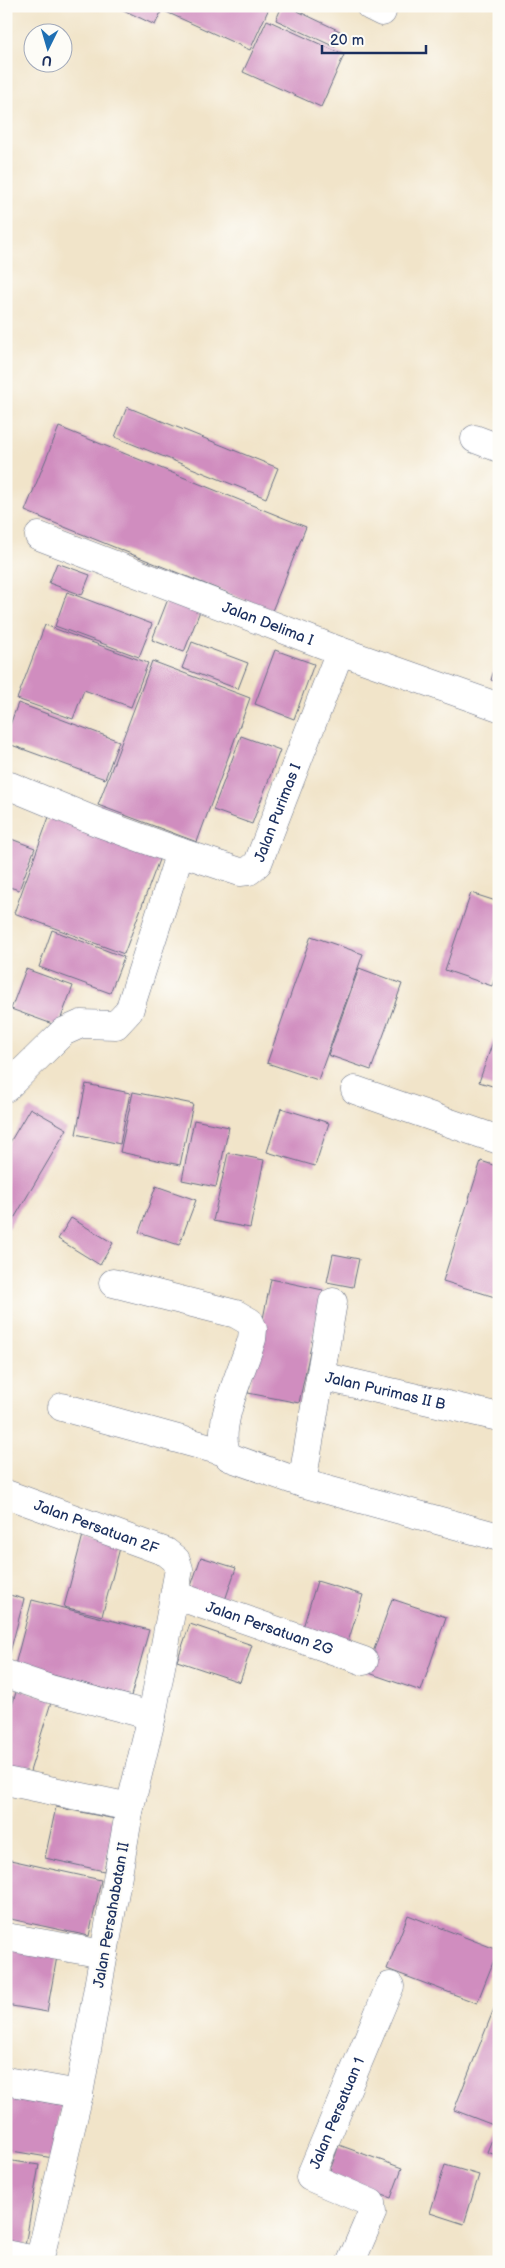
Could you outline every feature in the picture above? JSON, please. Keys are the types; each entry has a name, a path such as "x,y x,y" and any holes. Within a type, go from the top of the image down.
{"street":[{"name":"Jalan Delima I","path":"39,536 340,651 499,708"},
{"name":"Jalan Purimas I","path":"10,786 97,822 180,852 240,872 249,871 258,863 340,651"},
{"path":"6,1088 63,1032 81,1024 116,1025 129,1011 180,852"},
{"path":"355,1090 499,1140"},
{"path":"113,1283 236,1314 250,1322 253,1329 252,1339 227,1414 223,1445 229,1457 302,1483 499,1537"},
{"path":"321,1376 333,1302"},
{"name":"Jalan Purimas II B","path":"302,1483 321,1376 499,1417"},
{"path":"62,1407 225,1452"},
{"name":"Jalan Persatuan 2F","path":"6,1494 166,1552 176,1560 180,1569"},
{"name":"Jalan Persahabatan II","path":"39,2261 79,2094 130,1808 152,1716 180,1569"},
{"name":"Jalan Persatuan 2G","path":"175,1595 364,1661"},
{"path":"6,1674 50,1689 152,1716"},
{"path":"6,1781 130,1808"},
{"path":"6,1937 104,1954"},
{"name":"Jalan Persatuan 1","path":"351,2262 372,2213 371,2203 300,2173 390,1986"},
{"path":"6,2081 79,2094"},
{"path":"6,2254 39,2261"}],"building":[{"path":"115,6 270,6 250,50 162,10 155,25"},
{"path":"282,6 287,6 342,32 335,47 276,20"},
{"path":"267,20 344,55 321,107 243,72"},
{"path":"127,407 278,468 266,498 115,437"},
{"path":"59,427 306,527 272,611 25,511"},
{"path":"57,563 90,575 82,595 49,583"},
{"path":"67,592 152,624 139,657 55,626"},
{"path":"168,599 200,611 184,652 152,640"},
{"path":"45,625 148,663 131,707 84,690 73,719 17,699"},
{"path":"192,642 248,663 238,689 182,668"},
{"path":"275,650 314,664 294,719 255,704"},
{"path":"499,657 499,683 491,680"},
{"path":"152,661 250,698 197,842 98,805"},
{"path":"18,703 119,741 105,779 6,743 6,736"},
{"path":"241,736 280,750 252,824 213,810"},
{"path":"49,817 160,857 124,954 14,913"},
{"path":"6,837 35,848 19,890 6,886"},
{"path":"471,893 499,902 499,967 492,986 445,970"},
{"path":"52,930 124,957 110,993 39,967"},
{"path":"311,936 363,954 318,1080 267,1063"},
{"path":"359,968 402,984 371,1070 328,1055"},
{"path":"26,969 73,986 58,1026 11,1009"},
{"path":"499,1027 499,1088 479,1082"},
{"path":"86,1084 130,1093 120,1144 76,1134"},
{"path":"133,1092 193,1104 180,1165 120,1152"},
{"path":"30,1108 67,1129 6,1232 6,1149"},
{"path":"281,1108 329,1123 315,1166 267,1152"},
{"path":"194,1120 229,1127 216,1187 182,1180"},
{"path":"228,1153 264,1160 250,1228 213,1221"},
{"path":"481,1161 499,1167 498,1298 443,1281"},
{"path":"156,1186 196,1200 179,1245 139,1232"},
{"path":"71,1218 113,1243 100,1265 58,1239"},
{"path":"333,1254 359,1259 353,1287 327,1282"},
{"path":"271,1279 323,1290 299,1403 248,1393"},
{"path":"83,1535 121,1544 102,1616 64,1607"},
{"path":"201,1557 236,1568 222,1609 187,1598"},
{"path":"317,1581 363,1595 346,1648 301,1634"},
{"path":"6,1594 24,1599 7,1664 6,1664"},
{"path":"392,1599 446,1617 421,1691 366,1672"},
{"path":"32,1600 149,1630 131,1696 15,1665"},
{"path":"190,1624 252,1645 240,1682 177,1661"},
{"path":"17,1689 52,1699 28,1778 6,1772 6,1725"},
{"path":"6,1695 13,1697 7,1718 6,1718"},
{"path":"56,1807 115,1819 104,1871 45,1858"},
{"path":"6,1859 101,1880 89,1936 6,1918"},
{"path":"408,1915 498,1950 477,2003 387,1969"},
{"path":"6,1942 58,1951 47,2012 6,2005"},
{"path":"499,1996 499,2112 493,2125 454,2110"},
{"path":"6,2095 62,2105 53,2158 6,2150"},
{"path":"499,2122 499,2156 487,2152"},
{"path":"339,2145 402,2168 391,2198 328,2176"},
{"path":"6,2160 39,2165 25,2246 6,2243"},
{"path":"445,2165 479,2175 464,2224 430,2213"}]}
